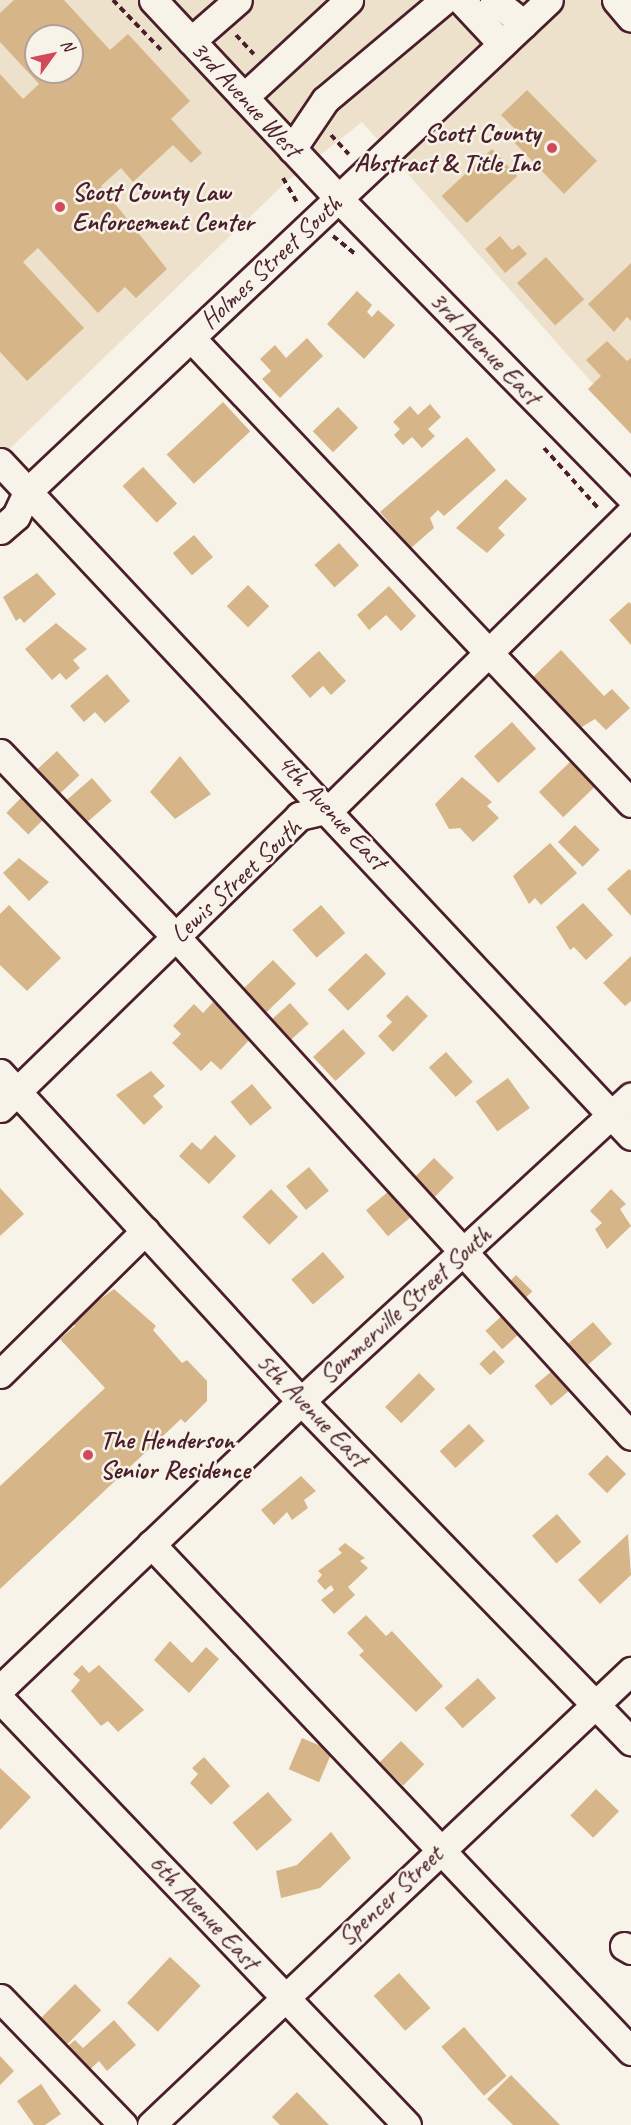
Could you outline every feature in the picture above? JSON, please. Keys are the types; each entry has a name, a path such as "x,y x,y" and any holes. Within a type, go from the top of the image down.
{"street":[{"name":"3rd Avenue West","path":"153,0 339,199"},
{"path":"191,41 238,0"},
{"path":"244,97 349,0"},
{"path":"292,149 325,100 444,0"},
{"path":"461,0 502,44"},
{"path":"494,0 524,24"},
{"name":"Holmes Street South","path":"0,530 16,516 27,492 549,0"},
{"path":"616,0 631,18"},
{"name":"3rd Avenue East","path":"339,199 631,497"},
{"path":"191,338 490,651 631,803"},
{"name":"4th Avenue East","path":"0,462 330,809 631,1136"},
{"name":"Lewis Street South","path":"6,1091 176,937 299,816 330,809 631,512"},
{"path":"0,753 176,937 461,1253 631,1436"},
{"name":"5th Avenue East","path":"6,1091 145,1231 301,1401 631,1740"},
{"name":"Sommerville Street South","path":"0,1689 301,1401 631,1097"},
{"path":"0,1374 145,1231"},
{"path":"151,1544 442,1848 631,2051"},
{"name":"Spencer Street","path":"151,2125 283,1996 631,1671"},
{"name":"6th Avenue East","path":"0,1699 407,2125"},
{"path":"0,1998 123,2125"}],"path":[{"path":"113,0 169,58"},
{"path":"280,173 290,196 343,246"}],"shaded area":[{"path":"0,0 631,0 631,427 362,122 285,183 0,458"}],"building":[{"name":"Scott County Law Enforcement Center","path":"14,0 64,0 110,50 128,34 190,101 171,119 202,153 191,163 173,145 133,182 121,168 101,186 167,269 136,298 125,287 98,313 38,248 23,262 84,328 27,381 0,352 0,74 23,99 39,84 84,84 84,24 24,24 24,68 0,42 0,13"},
{"name":"Scott County Abstract & Title Inc","path":"527,90 597,161 564,194 508,136 515,129 501,115"},
{"path":"492,149 517,176 467,223 442,196"},
{"path":"500,236 512,250 519,245 527,254 505,273 485,249"},
{"path":"546,257 584,299 555,325 517,283"},
{"path":"631,263 631,321 627,317 614,332 588,304"},
{"path":"357,291 372,305 367,312 372,317 378,310 395,325 364,359 327,324"},
{"path":"307,338 323,356 280,398 262,379 271,371 260,359 275,345 286,358"},
{"path":"607,341 627,361 631,358 631,434 588,389 601,376 586,360"},
{"path":"223,402 250,431 194,484 167,455"},
{"path":"430,404 441,417 428,429 435,436 422,448 412,437 403,445 394,435 400,429 393,422 410,406 418,415"},
{"path":"338,407 358,428 333,452 313,431"},
{"path":"467,437 496,470 444,516 438,510 430,518 434,528 411,548 380,512"},
{"path":"143,467 177,504 157,523 123,486"},
{"path":"506,479 527,499 498,528 505,535 487,553 456,528"},
{"path":"194,535 213,557 192,575 173,553"},
{"path":"339,543 359,565 335,587 314,565"},
{"path":"37,573 56,594 24,623 20,618 16,621 3,597"},
{"path":"248,585 269,606 248,627 227,606"},
{"path":"389,586 416,616 401,631 386,615 369,630 357,615"},
{"path":"629,602 631,604 631,645 609,620"},
{"path":"56,623 87,649 73,660 80,668 66,680 60,673 52,680 25,649"},
{"path":"561,650 604,696 612,689 630,708 606,730 595,719 580,728 532,678"},
{"path":"319,651 346,681 331,695 323,686 310,698 291,676"},
{"path":"107,674 130,701 105,723 95,712 84,722 70,706"},
{"path":"512,722 536,749 498,783 474,756"},
{"path":"57,751 80,775 55,798 33,774"},
{"path":"180,756 211,794 175,819 150,792"},
{"path":"572,760 596,785 563,817 539,792"},
{"path":"462,777 492,802 487,806 499,818 473,842 460,828 449,829 435,804"},
{"path":"92,778 112,801 81,827 62,804"},
{"path":"24,795 46,817 28,835 6,813"},
{"path":"575,825 600,850 583,867 558,842"},
{"path":"550,843 577,873 541,905 535,898 529,904 513,876"},
{"path":"19,858 49,882 29,901 3,873"},
{"path":"629,869 631,871 631,916 607,889"},
{"path":"583,903 613,935 586,960 574,947 570,950 556,927"},
{"path":"9,905 61,958 27,991 0,965 0,914"},
{"path":"321,905 345,933 317,958 292,930"},
{"path":"366,953 386,974 348,1011 328,990"},
{"path":"631,956 631,1001 625,1006 603,983"},
{"path":"273,960 296,984 262,1016 239,993"},
{"path":"407,995 428,1016 393,1052 378,1036 392,1022 386,1016"},
{"path":"213,1002 251,1038 221,1070 211,1061 201,1071 172,1043 181,1034 173,1026 194,1004 203,1013"},
{"path":"290,1003 309,1024 286,1045 267,1024"},
{"path":"343,1029 366,1053 336,1081 313,1057"},
{"path":"446,1052 473,1082 456,1097 429,1067"},
{"path":"151,1071 165,1086 153,1096 163,1107 144,1125 116,1095"},
{"path":"508,1078 530,1108 497,1131 476,1102"},
{"path":"252,1084 272,1108 250,1126 231,1102"},
{"path":"215,1135 236,1156 209,1184 179,1156 192,1142 201,1150"},
{"path":"434,1158 454,1178 434,1198 414,1178"},
{"path":"309,1167 329,1191 306,1210 286,1186"},
{"path":"0,1188 24,1214 0,1236"},
{"path":"271,1189 298,1217 269,1245 242,1217"},
{"path":"611,1189 626,1204 620,1209 631,1226 607,1249 595,1229 602,1223 590,1211"},
{"path":"389,1191 411,1217 388,1236 366,1210"},
{"path":"323,1252 345,1277 313,1304 291,1280"},
{"path":"516,1275 532,1291 523,1300 507,1284"},
{"name":"The Henderson Senior Residence","path":"114,1289 156,1326 153,1330 182,1363 187,1360 207,1381 207,1401 185,1423 181,1419 0,1589 0,1486 105,1388 60,1339 75,1326 71,1321"},
{"path":"504,1314 521,1333 502,1349 485,1331"},
{"path":"593,1322 612,1344 585,1368 566,1346"},
{"path":"494,1350 505,1362 490,1375 479,1364"},
{"path":"552,1371 569,1391 551,1406 534,1386"},
{"path":"419,1373 435,1389 401,1423 385,1407"},
{"path":"469,1424 485,1441 455,1468 440,1451"},
{"path":"607,1455 626,1474 607,1493 588,1474"},
{"path":"301,1476 316,1491 304,1500 308,1508 292,1520 287,1512 274,1525 261,1510"},
{"path":"557,1514 581,1542 556,1564 532,1536"},
{"path":"628,1534 631,1575 600,1604 578,1580"},
{"path":"345,1543 365,1558 360,1561 368,1568 348,1587 355,1595 334,1614 321,1600 334,1590 331,1585 325,1590 317,1581 322,1575 318,1571 342,1553 338,1549"},
{"path":"366,1615 386,1636 392,1631 443,1686 416,1712 359,1655 364,1651 347,1633"},
{"path":"170,1641 192,1663 206,1647 219,1659 189,1693 154,1660"},
{"path":"82,1665 89,1673 99,1665 144,1710 118,1732 108,1721 101,1726 71,1691 80,1680 73,1674"},
{"path":"478,1678 496,1698 463,1728 445,1708"},
{"path":"302,1738 332,1751 319,1782 289,1769"},
{"path":"401,1741 424,1764 403,1786 380,1762"},
{"path":"204,1757 230,1786 211,1805 190,1783 198,1774 192,1768"},
{"path":"0,1768 31,1797 0,1830"},
{"path":"596,1789 619,1811 593,1838 570,1816"},
{"path":"268,1792 292,1820 257,1851 233,1823"},
{"path":"331,1832 351,1858 320,1888 281,1898 276,1871 297,1865"},
{"path":"170,1957 201,1986 158,2032 127,2003"},
{"path":"399,1973 430,2008 405,2031 374,1996"},
{"path":"75,1984 101,2010 64,2048 38,2021"},
{"path":"114,2020 136,2045 107,2071 99,2061 83,2076 61,2052 75,2040 83,2048"},
{"path":"464,2027 507,2076 484,2096 441,2047"},
{"path":"0,2056 14,2071 0,2085"},
{"path":"511,2075 560,2125 513,2125 487,2099"},
{"path":"41,2084 61,2114 45,2125 34,2125 17,2101"},
{"path":"297,2092 329,2125 280,2125 272,2117"}],"place":[{"name":"Scott County Abstract & Title Inc","path":"552,148"},
{"name":"Scott County Law Enforcement Center","path":"60,207"},
{"name":"The Henderson Senior Residence","path":"88,1455"}]}
